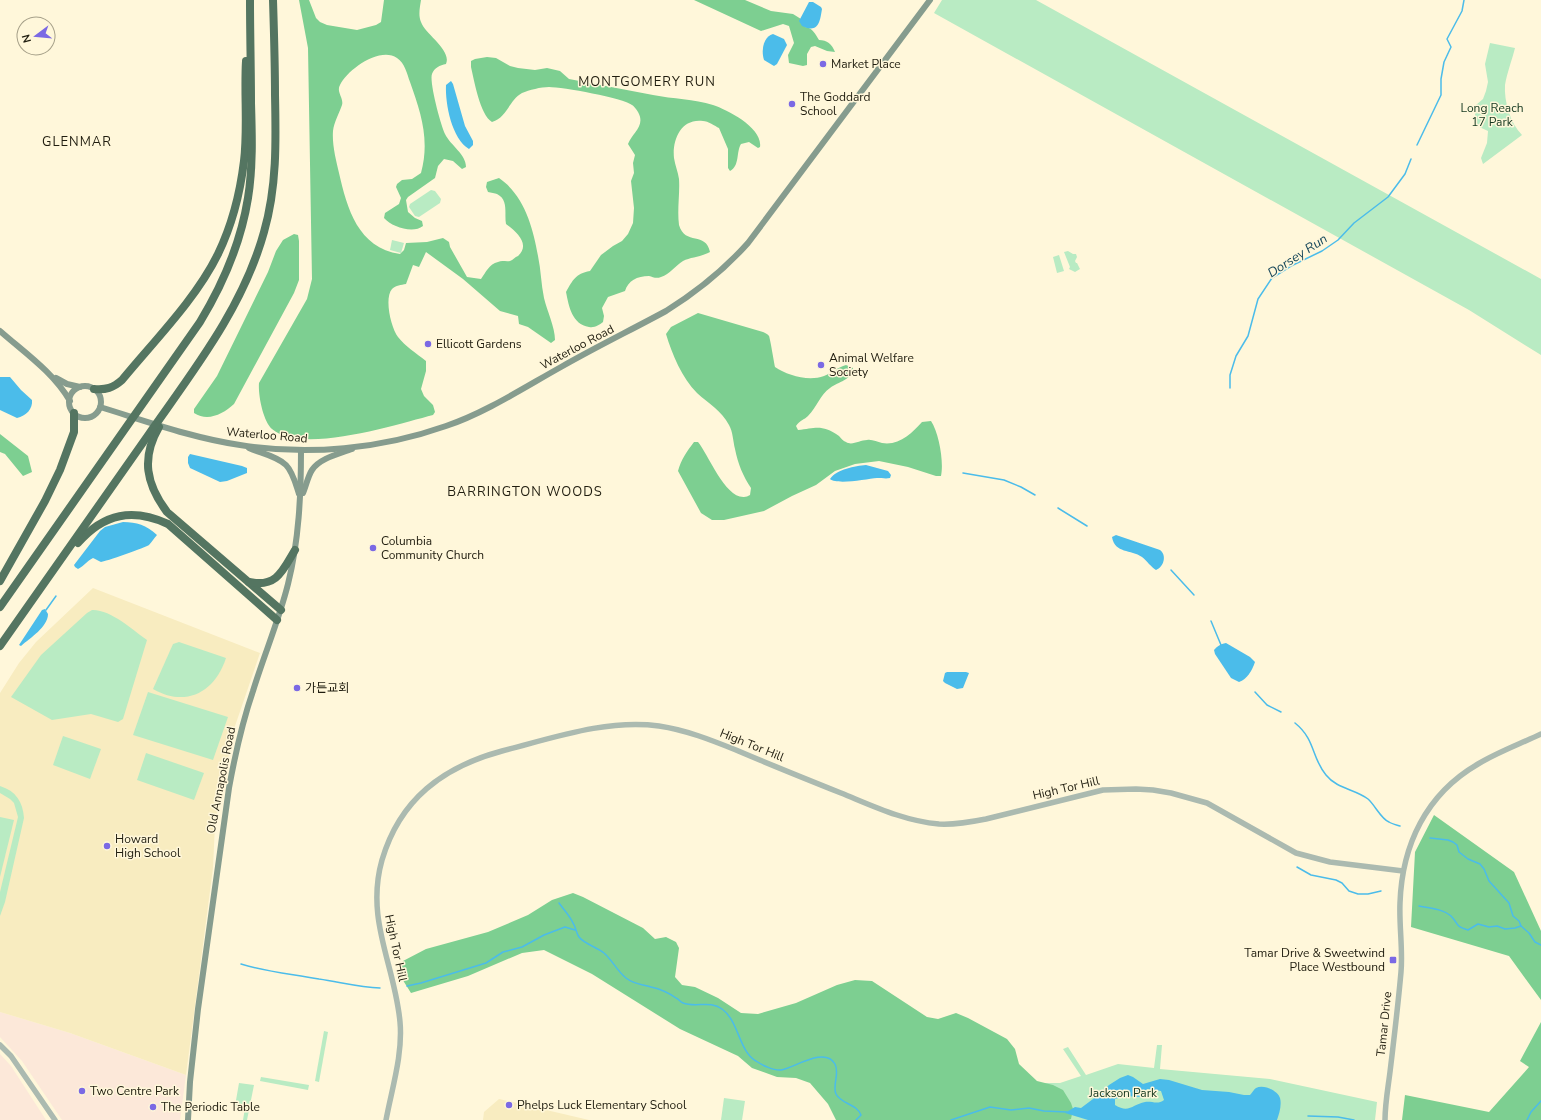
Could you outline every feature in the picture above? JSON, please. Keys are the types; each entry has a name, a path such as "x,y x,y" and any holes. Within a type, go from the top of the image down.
{"highway":[{"path":"94,389 104,390 122,380 193,295 217,256 226,235 241,187 244,159 245,74 250,0"},
{"path":"0,607 200,322 225,276 248,199 251,170 250,0"},
{"path":"0,646 186,381 234,307 246,281 264,232 275,170 276,136 273,0"},
{"path":"186,381 154,436 151,445 148,466 149,478 153,490 167,512 281,610"},
{"path":"0,581 60,470 74,432 74,413"},
{"path":"47,580 85,534 93,528 113,518 131,514 141,515 168,524 277,620"},
{"path":"249,582 257,584 273,581 279,576 295,550"}],"main road":[{"name":"Waterloo Road","path":"100,407 222,442 242,446 301,450 359,446 410,437 461,420 520,390 666,311 706,284 722,270 748,243 930,0"},
{"path":"0,331 52,376 62,387 70,401 71,408 74,413 82,417 89,417 95,414 100,407 100,397 94,389 89,387 80,388 73,392 70,401"},
{"path":"52,376 67,384 80,388"},
{"path":"242,446 275,459 287,466 301,499"},
{"path":"301,499 315,466 326,459 359,446"},
{"name":"Old Annapolis Road","path":"188,1120 190,1082 198,1010 229,788 247,708 281,610 288,583 295,550 301,499 301,450"}],"street":[{"name":"High Tor Hill","path":"386,1120 399,1051 400,1023 395,994 379,927 377,891 378,875 392,834 420,794 447,772 487,755 577,732 611,725 629,724 661,726 692,733 901,817 927,823 942,824 970,822 1103,790 1136,789 1171,793 1207,803 1296,853 1330,862 1404,871"},
{"name":"Tamar Drive","path":"1385,1117 1401,975 1402,959 1400,902 1408,849 1420,822 1443,791 1454,780 1478,764 1541,734"},
{"path":"0,1045 11,1056 55,1120"}],"shaded area":[{"name":"Howard High School","path":"93,588 260,653 234,729 215,824 213,868 186,1075 70,1033 0,1012 0,693 19,663 36,642"},
{"path":"0,1012 70,1033 186,1075 180,1120 62,1120 22,1061 0,1037"},
{"path":"0,1054 11,1066 46,1120 0,1120"},
{"name":"Phelps Luck Elementary School","path":"499,1099 589,1120 483,1120 484,1112"}],"green space":[{"path":"299,0 309,0 316,18 320,22 327,25 357,30 376,25 381,22 384,0 421,0 419,14 423,27 442,48 447,59 446,64 438,67 432,74 432,86 438,114 445,134 464,158 466,167 462,169 453,161 444,159 438,166 435,178 408,197 406,200 408,212 415,218 422,221 423,226 414,229 397,227 384,218 385,213 399,204 401,198 396,187 397,184 402,180 412,179 421,173 425,149 421,116 404,66 400,60 390,55 373,57 349,73 339,88 342,105 335,121 333,142 346,200 364,235 374,244 386,250 400,254 404,250 406,243 427,242 443,238 449,242 450,247 467,277 481,279 492,265 500,261 511,261 518,256 523,247 521,238 506,224 505,203 497,194 488,192 486,187 487,182 499,178 515,193 526,212 530,223 539,261 544,298 555,335 555,340 551,343 528,327 519,324 518,316 500,311 463,279 426,252 419,267 413,265 406,284 392,289 389,299 389,313 395,333 398,337 426,361 426,371 421,389 424,396 433,405 435,412 433,415 397,425 351,435 305,439 286,436 272,429 264,414 260,401 259,388 259,383 307,299 312,279 308,48"},
{"path":"694,0 745,0 771,11 793,14 801,19 805,27 812,30 819,40 829,43 835,52 827,51 815,46 811,47 807,54 807,65 803,66 789,63 788,55 794,43 789,26 783,24 761,31"},
{"path":"942,0 1036,0 1541,279 1541,355 1469,310 934,13"},
{"name":"Long Reach 17 Park","path":"1490,43 1515,48 1506,80 1505,91 1511,118 1522,135 1483,164 1481,158 1487,143 1488,131 1475,125 1475,109 1476,105 1483,99 1486,91 1488,82 1485,64"},
{"path":"487,57 496,58 510,66 518,68 535,70 547,68 560,71 569,79 706,103 735,115 750,127 756,133 760,147 758,148 749,142 741,144 737,162 730,171 728,168 728,149 719,128 707,122 695,121 684,127 676,138 674,161 679,179 679,225 686,235 704,242 708,246 710,252 683,261 661,277 656,278 645,276 637,278 628,284 625,291 608,297 602,308 604,316 603,322 598,325 589,327 583,325 575,319 570,309 566,292 575,278 585,272 590,271 601,255 622,241 628,234 633,223 634,208 631,181 634,173 633,163 635,155 628,144 638,129 640,117 638,111 627,102 617,99 592,93 549,87 522,93 514,100 501,117 492,122 484,112 481,105 471,67 471,61"},
{"path":"431,190 435,191 441,199 440,203 419,217 415,216 409,207 410,204"},
{"path":"294,234 298,235 299,241 299,280 294,293 234,404 215,416 199,416 194,413 194,409 217,376 268,272 276,251 283,240"},
{"path":"392,240 404,243 401,253 390,250"},
{"path":"1068,251 1076,254 1077,257 1075,261 1080,269 1075,272 1069,269 1070,267 1064,252"},
{"path":"1059,255 1064,271 1057,273 1053,257"},
{"path":"698,313 767,334 770,338 775,367 785,373 798,377 818,378 846,365 853,368 850,376 830,388 811,412 799,422 796,426 798,430 823,428 833,432 848,443 873,440 882,443 894,443 905,438 922,422 931,421 934,426 940,448 942,463 941,476 879,461 855,464 835,471 816,485 764,511 724,520 712,520 701,513 678,471 684,456 694,442 698,442 730,491 745,497 750,495 751,488 739,465 729,425 719,411 697,393 682,373 674,358 666,334 671,327"},
{"path":"0,434 28,456 32,472 23,476 5,454 0,452"},
{"path":"92,610 114,616 147,640 123,719 118,722 91,714 52,720 11,697 41,655"},
{"path":"179,642 226,658 215,680 207,688 188,697 165,695 153,689 173,644"},
{"path":"148,692 228,717 213,760 133,735"},
{"path":"63,736 101,749 90,779 53,765"},
{"path":"146,753 204,773 194,800 137,780"},
{"path":"0,786 6,788 18,798 22,807 24,818 5,902 0,916 0,892 18,817 14,803 0,793"},
{"path":"1434,815 1514,872 1541,931 1541,1000 1509,956 1411,927 1415,852"},
{"path":"0,817 14,820 0,877"},
{"path":"573,893 643,928 655,939 666,937 676,942 679,948 675,977 682,985 695,987 718,998 741,1013 758,1014 796,1003 837,985 855,980 872,981 927,1017 938,1019 956,1013 968,1018 1007,1039 1015,1049 1019,1064 1037,1081 1053,1085 1063,1090 1073,1109 1071,1119 836,1120 828,1104 810,1083 796,1078 777,1077 752,1068 738,1056 680,1029 592,974 544,950 522,953 468,976 411,993 399,974 403,961 426,949 488,932 528,915 552,900"},
{"path":"1541,1022 1541,1120 1402,1120 1405,1095 1489,1112 1529,1067 1520,1061"},
{"path":"324,1031 328,1032 319,1082 315,1081"},
{"name":"Jackson Park","path":"1157,1045 1162,1045 1160,1069 1270,1079 1377,1102 1375,1120 1024,1120 1019,1083 1060,1083 1081,1076 1063,1049 1068,1047 1086,1075 1118,1064 1154,1068"},
{"path":"261,1077 309,1085 308,1090 260,1081"},
{"path":"239,1083 254,1085 247,1120 243,1120 245,1108 235,1106"},
{"path":"724,1098 745,1101 742,1120 721,1120"}],"water":[{"path":"809,2 813,2 822,9 818,25 812,28 802,26 799,21"},
{"path":"773,34 784,39 787,45 777,64 774,66 764,60 763,53 765,41"},
{"path":"451,81 465,126 473,141 473,145 469,149 458,137 448,111 446,85"},
{"path":"0,377 10,377 32,400 30,409 23,416 17,418 0,410"},
{"path":"190,454 242,466 247,468 247,473 227,481 220,482 190,468 188,457"},
{"path":"866,465 888,471 891,475 890,478 845,482 830,479 842,470"},
{"path":"123,522 141,525 157,535 149,545 101,562 93,558 78,569 75,567 74,565 100,531 105,527"},
{"path":"1116,535 1160,550 1164,558 1163,564 1156,570 1142,557 1120,549 1116,546 1112,537"},
{"path":"45,609 48,614 42,628 21,646 19,645 42,610"},
{"path":"1226,643 1250,657 1255,662 1249,674 1239,682 1231,678 1215,654 1214,650 1219,645"},
{"path":"945,673 969,673 963,688 957,689 943,681"},
{"path":"1128,1075 1143,1084 1160,1079 1169,1080 1202,1090 1229,1092 1244,1095 1250,1095 1254,1089 1263,1087 1277,1093 1281,1104 1277,1120 1088,1120 1065,1113 1075,1107 1081,1108 1120,1078","holes":["1147,1089 1161,1091 1164,1100 1157,1103 1145,1102 1127,1109 1120,1108 1115,1105 1115,1099 1124,1096 1140,1097"]}],"waterway":[{"name":"Dorsey Run","path":"1417,145 1441,95 1441,79 1444,62 1451,47 1447,39 1462,11 1464,0"},
{"name":"Dorsey Run","path":"1230,388 1230,375 1236,356 1248,336 1258,299 1272,278 1291,266 1322,251 1338,240 1354,223 1388,197 1405,174 1411,159"},
{"path":"963,473 1004,480 1035,495"},
{"path":"1058,508 1087,526"},
{"path":"1171,570 1194,595"},
{"path":"46,610 56,596"},
{"path":"1211,621 1221,645"},
{"path":"1255,692 1267,705 1281,712"},
{"path":"1295,723 1307,736 1321,768 1330,780 1368,799 1386,820 1400,826"},
{"path":"1430,838 1453,842 1457,845 1459,852 1468,859 1480,864 1489,881 1509,903 1513,916 1519,921 1521,926 1529,933 1535,942 1541,945"},
{"path":"1297,867 1311,875 1336,880 1342,883 1349,891 1358,894 1368,894 1381,891"},
{"path":"559,903 575,926 581,939 604,953 629,980 664,991 683,1003 693,1005 708,1004 722,1009 728,1014 736,1028 742,1044 750,1057 759,1063 772,1069 781,1070 817,1057 830,1059 835,1064 837,1072 835,1087 836,1094 841,1100 859,1111 861,1115 856,1120"},
{"path":"1419,906 1444,912 1451,916 1459,926 1468,930 1478,924 1489,927 1497,926 1505,929 1521,926"},
{"path":"407,986 486,963 503,952 522,947 544,935 565,927 575,930"},
{"path":"241,964 270,971 357,986 380,988"},
{"path":"1527,1120 1531,1112 1541,1101"},
{"path":"951,1120 990,1107 1011,1110 1029,1108 1044,1111 1067,1112"},
{"path":"1308,1116 1338,1117 1354,1120"}],"place":[{"name":"Market Place","path":"823,64"},
{"name":"The Goddard School","path":"792,104"},
{"name":"Ellicott Gardens","path":"428,344"},
{"name":"Animal Welfare Society","path":"821,365"},
{"name":"Columbia Community Church","path":"373,548"},
{"name":"가든교회","path":"297,688"},
{"name":"Howard High School","path":"107,846"},
{"name":"Tamar Drive & Sweetwind Place Westbound","path":"1393,960"},
{"name":"Two Centre Park","path":"82,1091"},
{"name":"Phelps Luck Elementary School","path":"509,1105"},
{"name":"The Periodic Table","path":"153,1107"}],"district":[{"name":"MONTGOMERY RUN","path":"647,81"},
{"name":"GLENMAR","path":"77,141"},
{"name":"BARRINGTON WOODS","path":"525,491"}]}
